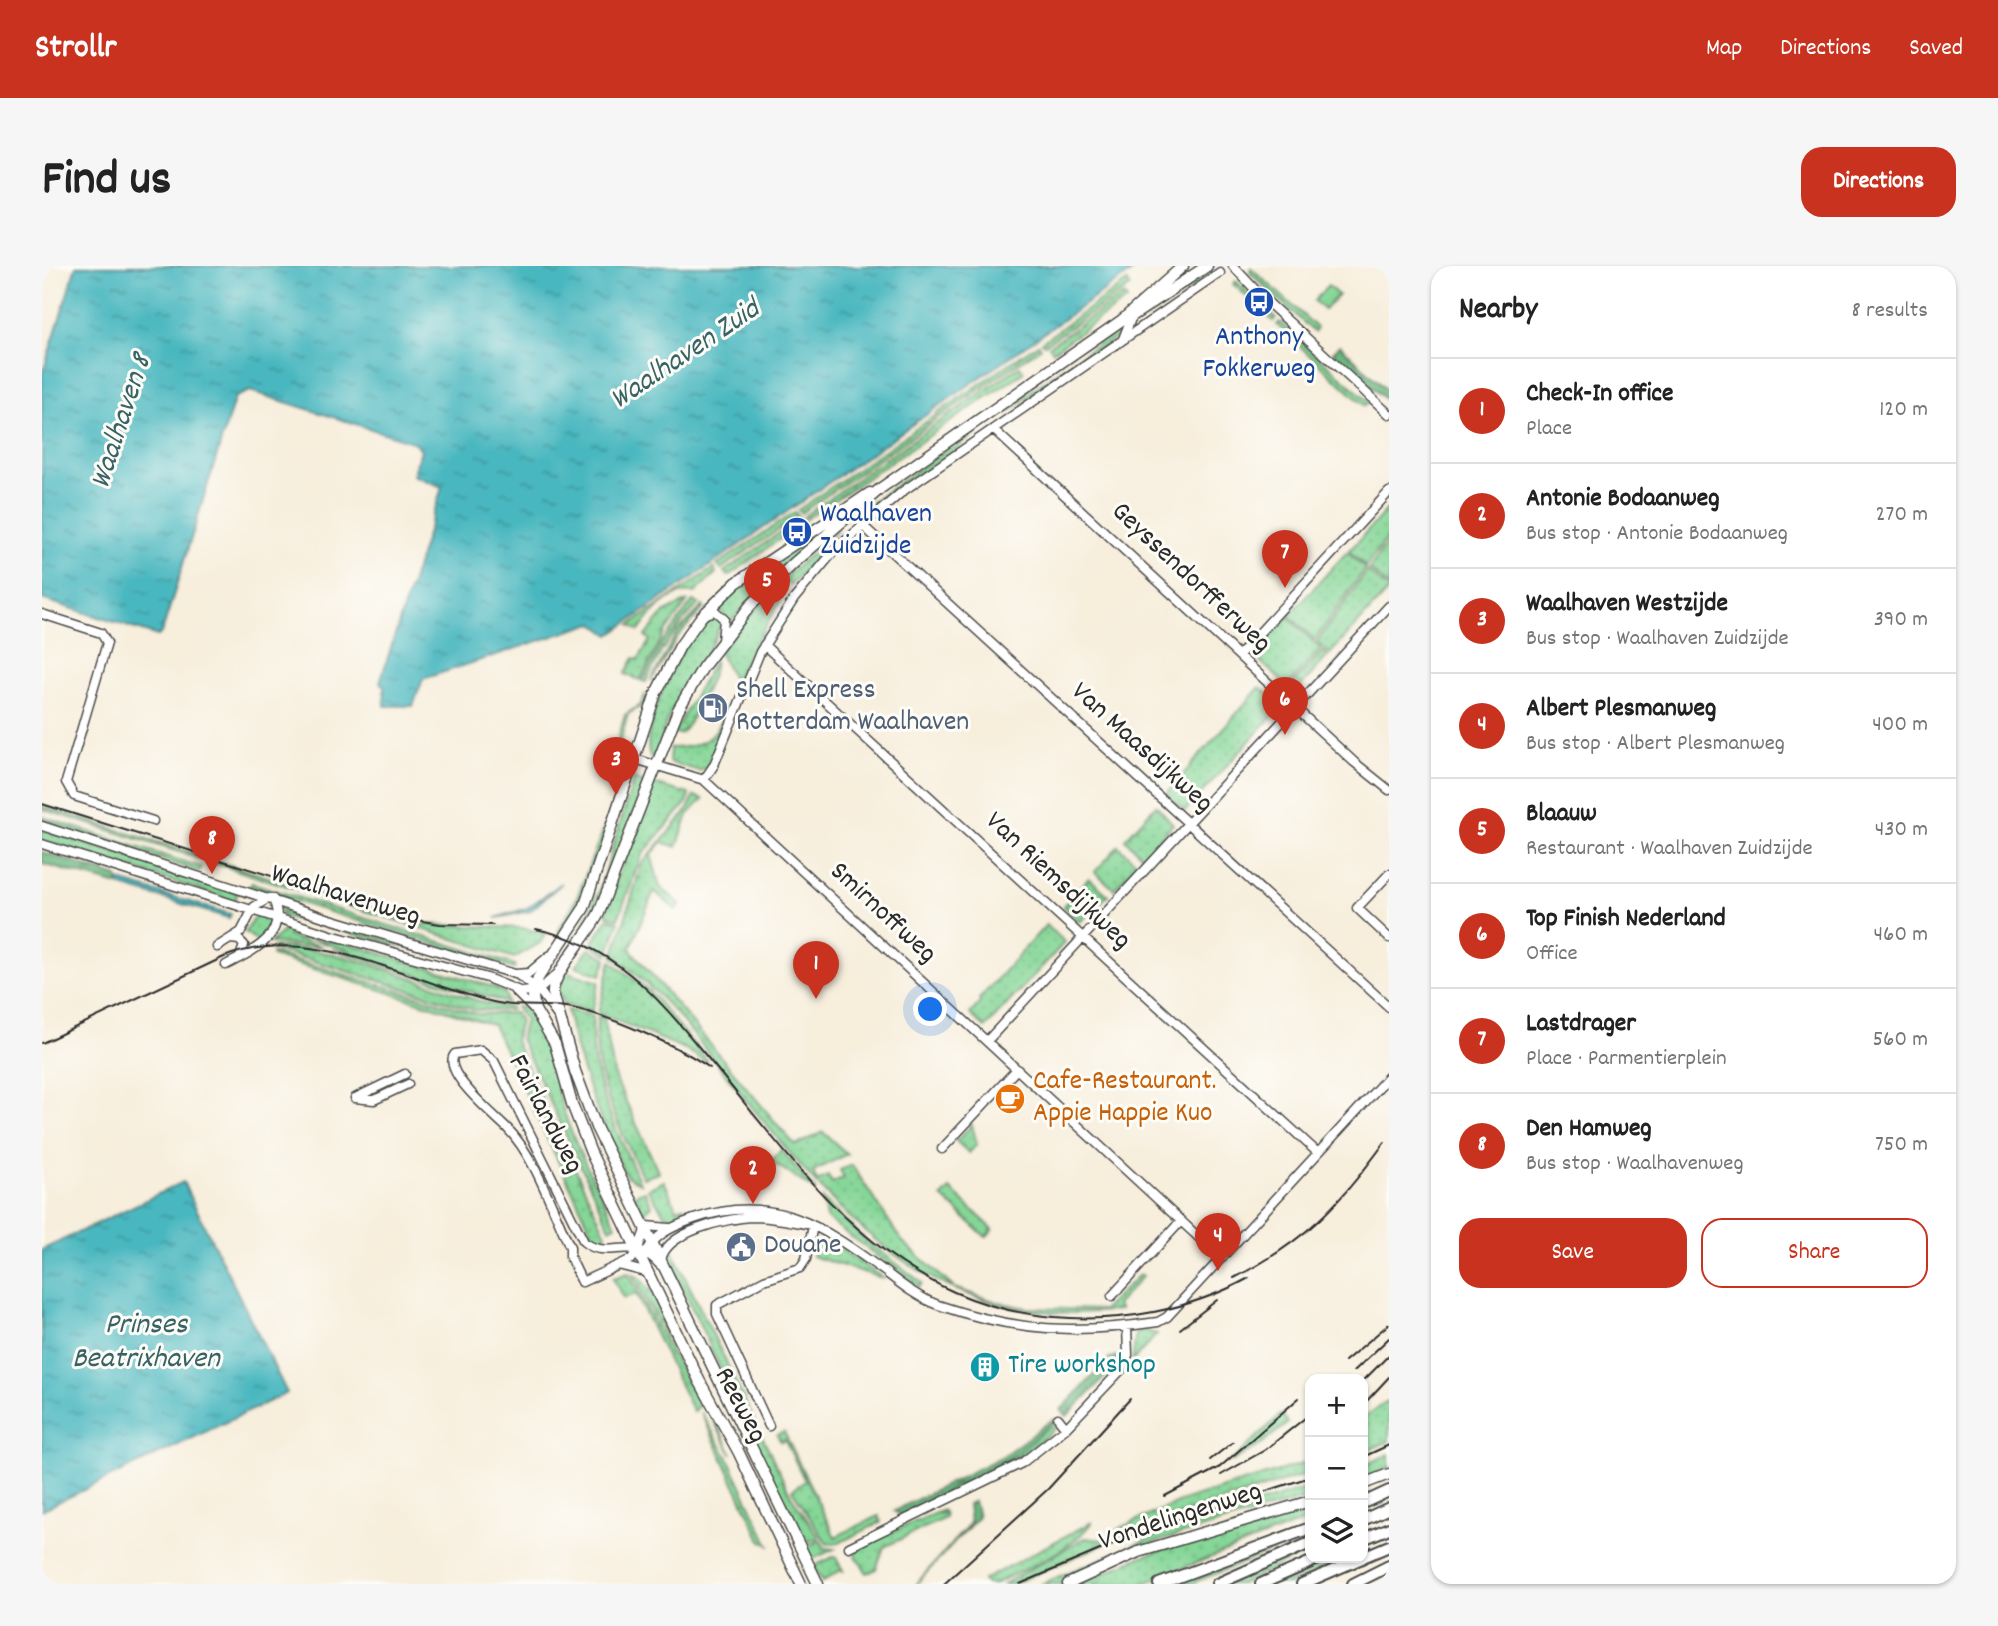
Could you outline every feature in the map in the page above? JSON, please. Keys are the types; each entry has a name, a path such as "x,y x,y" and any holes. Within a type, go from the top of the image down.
{"highway":[{"path":"1368,1501 1389,1491"},
{"path":"1368,1507 1389,1498"},
{"path":"1368,1518 1389,1508"},
{"path":"1368,1537 1389,1528"},
{"path":"1159,1584 1305,1530"},
{"path":"1217,1584 1305,1546"},
{"path":"1368,1555 1389,1546"},
{"path":"1261,1584 1309,1563"},
{"path":"1302,1584 1351,1563"},
{"path":"1353,1584 1389,1566"},
{"path":"1311,1584 1330,1572"}],"main road":[{"path":"1127,318 1183,266"},
{"path":"558,972 585,938 599,913 678,710 722,641 780,576 881,488 1207,266"},
{"path":"536,988 574,927 588,898 665,673 701,617 744,577 858,499 881,488"},
{"name":"Reeweg","path":"558,972 553,984 588,1108 818,1584"},
{"name":"Reeweg","path":"536,988 534,1005 555,1044 582,1132 642,1253 699,1380 739,1453 801,1584"},
{"path":"1368,1482 1389,1474"},
{"name":"Vondelingenweg","path":"1068,1584 1139,1552 1305,1502"}],"street":[{"path":"1233,266 1262,298 1389,414"},
{"path":"704,780 714,765 737,701 764,645 814,574 862,525 904,491 1220,273"},
{"path":"1123,339 1127,318"},
{"name":"Geyssendorfferweg","path":"993,429 1389,790"},
{"path":"1239,655 1389,492"},
{"name":"Van Maasdijkweg","path":"862,525 1389,1007"},
{"path":"987,1041 1389,606"},
{"path":"701,617 710,611 722,615 725,625 722,641"},
{"path":"42,614 101,633 107,643 65,782 68,789 74,796 153,821"},
{"name":"Van Riemsdijkweg","path":"764,645 1318,1153"},
{"path":"635,759 656,765"},
{"name":"Smirnoffweg","path":"656,765 704,780 1222,1258"},
{"name":"Waalhavenweg","path":"42,826 520,975"},
{"name":"Waalhavenweg","path":"42,844 293,923 506,985 517,991"},
{"path":"1389,874 1357,908 1389,938"},
{"path":"217,947 247,925 252,910 271,899 278,918 275,930"},
{"path":"230,939 239,940 244,947 232,962 260,947 275,930 293,923"},
{"path":"520,975 544,961 574,927"},
{"path":"517,991 536,988 558,972"},
{"name":"Reeweg","path":"520,975 536,988 561,1020"},
{"name":"Reeweg","path":"517,991 539,1016"},
{"name":"Fairlandweg","path":"622,1266 582,1282 570,1257 570,1247 516,1137 458,1079 451,1065 455,1054 481,1051 494,1061 584,1242 597,1248 626,1248"},
{"path":"942,1149 1017,1069"},
{"path":"405,1074 355,1098 374,1100 408,1084"},
{"path":"622,1266 671,1228 715,1213 745,1208 796,1215 831,1235 911,1291 937,1305 997,1322 1047,1330 1086,1331 1158,1322 1167,1317 1389,1076"},
{"path":"663,1266 664,1251 671,1242 725,1221 754,1217 813,1226"},
{"path":"1112,1296 1181,1221"},
{"path":"642,1253 646,1226 671,1228"},
{"name":"Reeweg","path":"769,1426 716,1311 717,1305 725,1298 771,1277 800,1268 806,1259 813,1226"},
{"path":"632,1237 626,1248 642,1253"},
{"name":"Reeweg","path":"642,1253 663,1266"},
{"path":"622,1266 650,1274"},
{"path":"1158,1322 1161,1331"},
{"path":"849,1547 1012,1470 1066,1429 1125,1365 1128,1355 1127,1326"},
{"path":"1058,1418 1066,1429"}],"green space":[{"path":"1251,268 1317,328 1314,332 1250,273"},
{"path":"1212,271 1214,274 1132,327 1140,316"},
{"path":"1236,281 1276,318 1273,321 1233,284"},
{"path":"1127,282 1130,287 1045,344 1041,342"},
{"path":"1328,286 1338,295 1324,310 1314,301"},
{"path":"1124,295 1127,300 1053,351 1049,346"},
{"path":"1280,322 1369,402 1365,406 1277,325"},
{"path":"1125,325 1120,335 1008,412 1006,408"},
{"path":"1038,344 1040,348 938,418 935,415"},
{"path":"1340,345 1389,393 1389,403 1333,352"},
{"path":"1020,366 1024,372 806,519 804,516"},
{"path":"933,417 936,420 801,513 798,510"},
{"path":"975,429 978,433 860,519 872,502"},
{"path":"1389,507 1389,535 1366,567 1349,551"},
{"path":"795,512 798,516 721,569 717,565"},
{"path":"801,518 804,522 728,576 724,572"},
{"path":"839,519 778,571 729,623 717,606 741,584"},
{"path":"838,530 791,585 784,581 773,595 780,602 737,675 742,678 738,688 719,652 772,589"},
{"path":"1389,540 1389,587 1369,569"},
{"path":"1347,552 1365,569 1315,640 1289,615"},
{"path":"714,568 716,573 695,593 686,592 670,598 639,631 630,625"},
{"path":"1367,571 1389,590 1330,654 1317,642"},
{"path":"688,601 665,632 640,680 625,674 634,658 638,660 650,640 645,636 665,612"},
{"path":"693,601 699,604 669,640 646,682 642,681 662,643"},
{"path":"703,606 678,636 651,681 677,632"},
{"path":"713,614 721,620 718,630 668,718 660,745 651,758 648,745 651,727 666,682 690,639"},
{"path":"1288,617 1321,649 1287,686 1253,655"},
{"path":"1323,651 1328,656 1295,693 1289,688"},
{"path":"714,661 711,676 696,711 680,734 673,734"},
{"path":"1260,687 1278,703 1278,710 1185,811 1165,795"},
{"path":"645,695 647,703 628,714 618,750 628,769 617,765 613,755 625,715 640,705"},
{"path":"731,704 707,767 699,771 669,762 670,748 694,745 709,738"},
{"path":"634,779 645,783 603,896 579,940 576,938 599,891"},
{"path":"653,784 689,794 688,801 642,855 618,919 606,914 608,903"},
{"path":"694,796 703,799 688,815 677,847 662,842 651,855 660,887 680,904 676,910 654,891 630,949 793,1143 796,1145 823,1132 847,1154 813,1171 817,1181 828,1176 832,1183 844,1177 840,1170 852,1165 902,1241 953,1287 941,1283 894,1254 850,1218 809,1175 676,1014 646,983 613,957 642,864 687,811"},
{"path":"615,800 609,826 594,866 562,933 558,931 576,899"},
{"path":"1156,805 1173,824 1143,857 1125,839"},
{"path":"42,806 418,924 521,928 546,933 540,943 514,958 42,809"},
{"path":"42,817 201,867 200,872 42,821"},
{"path":"42,830 238,891 235,901 42,840"},
{"path":"1118,846 1137,863 1114,889 1095,872"},
{"path":"42,852 118,877 118,885 42,864"},
{"path":"1089,878 1108,895 1080,922 1063,906"},
{"path":"252,883 515,965 514,969 249,887"},
{"path":"280,909 428,951 427,953 282,916"},
{"path":"256,915 275,921 261,944 245,932"},
{"path":"608,918 619,922 608,954 591,945"},
{"path":"1046,925 1065,942 985,1028 970,1014 980,1003 979,999"},
{"path":"295,929 316,940 340,941 493,987 505,993 507,1003 332,949 351,954 351,951 291,933 288,936 322,947 270,943 282,932"},
{"path":"271,948 319,951 348,958 486,1003 511,1007 511,1010 475,1010"},
{"path":"589,949 607,958 601,975 576,966"},
{"path":"272,953 477,1014 515,1013 520,1021 515,1041 606,1234 602,1241 594,1236 493,1025 272,956"},
{"path":"611,961 649,991 706,1062 685,1049 598,1013"},
{"path":"565,971 599,982 592,1011 564,1005 558,990"},
{"path":"516,1007 526,1007 541,1031 569,1127 616,1225 610,1228 520,1039 525,1020"},
{"path":"567,1010 593,1016 594,1060 599,1081 613,1122 640,1183 626,1176 608,1136 584,1075"},
{"path":"598,1016 604,1018 615,1078 659,1173 643,1178 608,1099 598,1059"},
{"path":"972,1125 977,1144 969,1153 956,1141"},
{"path":"781,1150 816,1191 771,1161"},
{"path":"664,1181 677,1209 684,1206 686,1211 667,1218 648,1189"},
{"path":"950,1189 993,1229 986,1237 942,1197"},
{"path":"645,1191 652,1206 644,1213 634,1195"},
{"path":"822,1199 868,1242 922,1283 919,1287 826,1218"},
{"path":"829,1241 885,1279 812,1256 816,1246"},
{"path":"671,1248 791,1496 819,1537 803,1544 669,1259"},
{"path":"628,1273 697,1400 699,1405 693,1412 636,1294 624,1298 613,1278"},
{"path":"632,1274 640,1278 652,1293 732,1454"},
{"path":"1140,1274 1143,1276 1116,1305 1120,1310 1053,1312 994,1303 960,1290 997,1302 1028,1308 1103,1310"},
{"path":"1142,1330 1157,1334 1132,1362 1136,1333"},
{"path":"1118,1356 1114,1368 1067,1416 1061,1410 1110,1358"},
{"path":"1389,1400 1389,1441 1368,1451 1368,1437 1368,1415"},
{"path":"701,1412 728,1458 769,1545 761,1540"},
{"path":"1281,1414 1288,1423 1257,1447 1231,1462"},
{"path":"1053,1419 1055,1421 1014,1456 900,1515 894,1511 1003,1456"},
{"path":"1055,1421 1054,1429 1049,1434 1008,1465 903,1517 900,1515 1014,1456"},
{"path":"784,1432 835,1537 879,1516 881,1522 841,1542 827,1544 792,1490 805,1481 785,1440 781,1442 777,1435"},
{"path":"1389,1454 1389,1469 1368,1477 1368,1464"},
{"path":"1305,1463 1305,1475 1148,1525 1013,1584 1004,1584 1085,1538 1102,1540 1122,1527 1182,1501"},
{"path":"1305,1489 1305,1498 1132,1549 1061,1584 1041,1584 1158,1535"},
{"path":"974,1501 978,1517 916,1584 970,1523 968,1504"},
{"path":"1305,1507 1305,1521 1142,1584 1078,1584 1142,1556"},
{"path":"943,1510 940,1513 944,1512 945,1518 884,1547 876,1569 867,1573 855,1555 858,1546"},
{"path":"1092,1522 1073,1542 1048,1558 994,1584 986,1584 983,1580"},
{"path":"820,1540 825,1548 834,1549 811,1560 805,1547"},
{"path":"1283,1547 1190,1584 1168,1584 1237,1559"},
{"path":"1305,1547 1305,1553 1241,1584 1221,1584"},
{"path":"835,1556 844,1572 842,1569 822,1582 814,1566"},
{"path":"1322,1563 1336,1563 1289,1584 1275,1584"}],"water":[{"path":"76,266 1140,266 610,635 593,623 423,679 413,706 385,706 384,686 380,682 442,487 413,475 421,450 416,443 250,391 235,397 162,632 158,636 42,599 42,375"},
{"path":"120,881 231,914 229,918 118,885"},
{"path":"562,883 530,911 496,918 527,908"},
{"name":"Prinses Beatrixhaven","path":"183,1182 287,1393 42,1510 42,1250"}],"railway":[{"path":"42,804 405,918 440,924 493,925"},
{"path":"536,929 563,936 610,959 650,992 813,1184 853,1224 895,1258 942,1286 995,1306 1054,1317 1105,1318 1179,1306 1249,1278"},
{"path":"42,1043 224,957 258,948 291,946 360,958 493,1002 582,1010 641,1031 710,1068"},
{"path":"1234,1278 1282,1250 1319,1220 1352,1185 1385,1142"},
{"path":"1180,1329 1217,1300"},
{"path":"1345,1361 1389,1324"},
{"path":"1354,1371 1389,1338"},
{"path":"1368,1376 1389,1355"},
{"path":"1368,1400 1389,1377"},
{"path":"1165,1496 1220,1467 1299,1398"},
{"path":"944,1584 1048,1489 1130,1399"},
{"path":"1221,1475 1265,1450 1305,1418"},
{"path":"1210,1460 1233,1442"},
{"path":"1368,1455 1389,1445"},
{"path":"1020,1584 1154,1527 1305,1479"}],"place":[{"name":"Anthony Fokkerweg","path":"1259,302"},
{"name":"Waalhaven Zuidzijde","path":"797,532"},
{"name":"Lastdrager","path":"1285,588"},
{"name":"Blaauw","path":"767,616"},
{"name":"Shell Express Rotterdam Waalhaven","path":"713,708"},
{"name":"Top Finish Nederland","path":"1285,735"},
{"name":"Waalhaven Westzijde","path":"616,795"},
{"name":"Den Hamweg","path":"212,874"},
{"name":"Check-In office","path":"816,999"},
{"name":"Cafe-Restaurant. Appie Happie Kuo","path":"1010,1099"},
{"name":"Antonie Bodaanweg","path":"753,1204"},
{"name":"Douane","path":"741,1247"},
{"name":"Albert Plesmanweg","path":"1218,1271"},
{"name":"Tire workshop","path":"985,1367"}],"water label":[{"name":"Waalhaven Zuid","path":"686,356"},
{"name":"Waalhaven 8","path":"123,422"}]}
